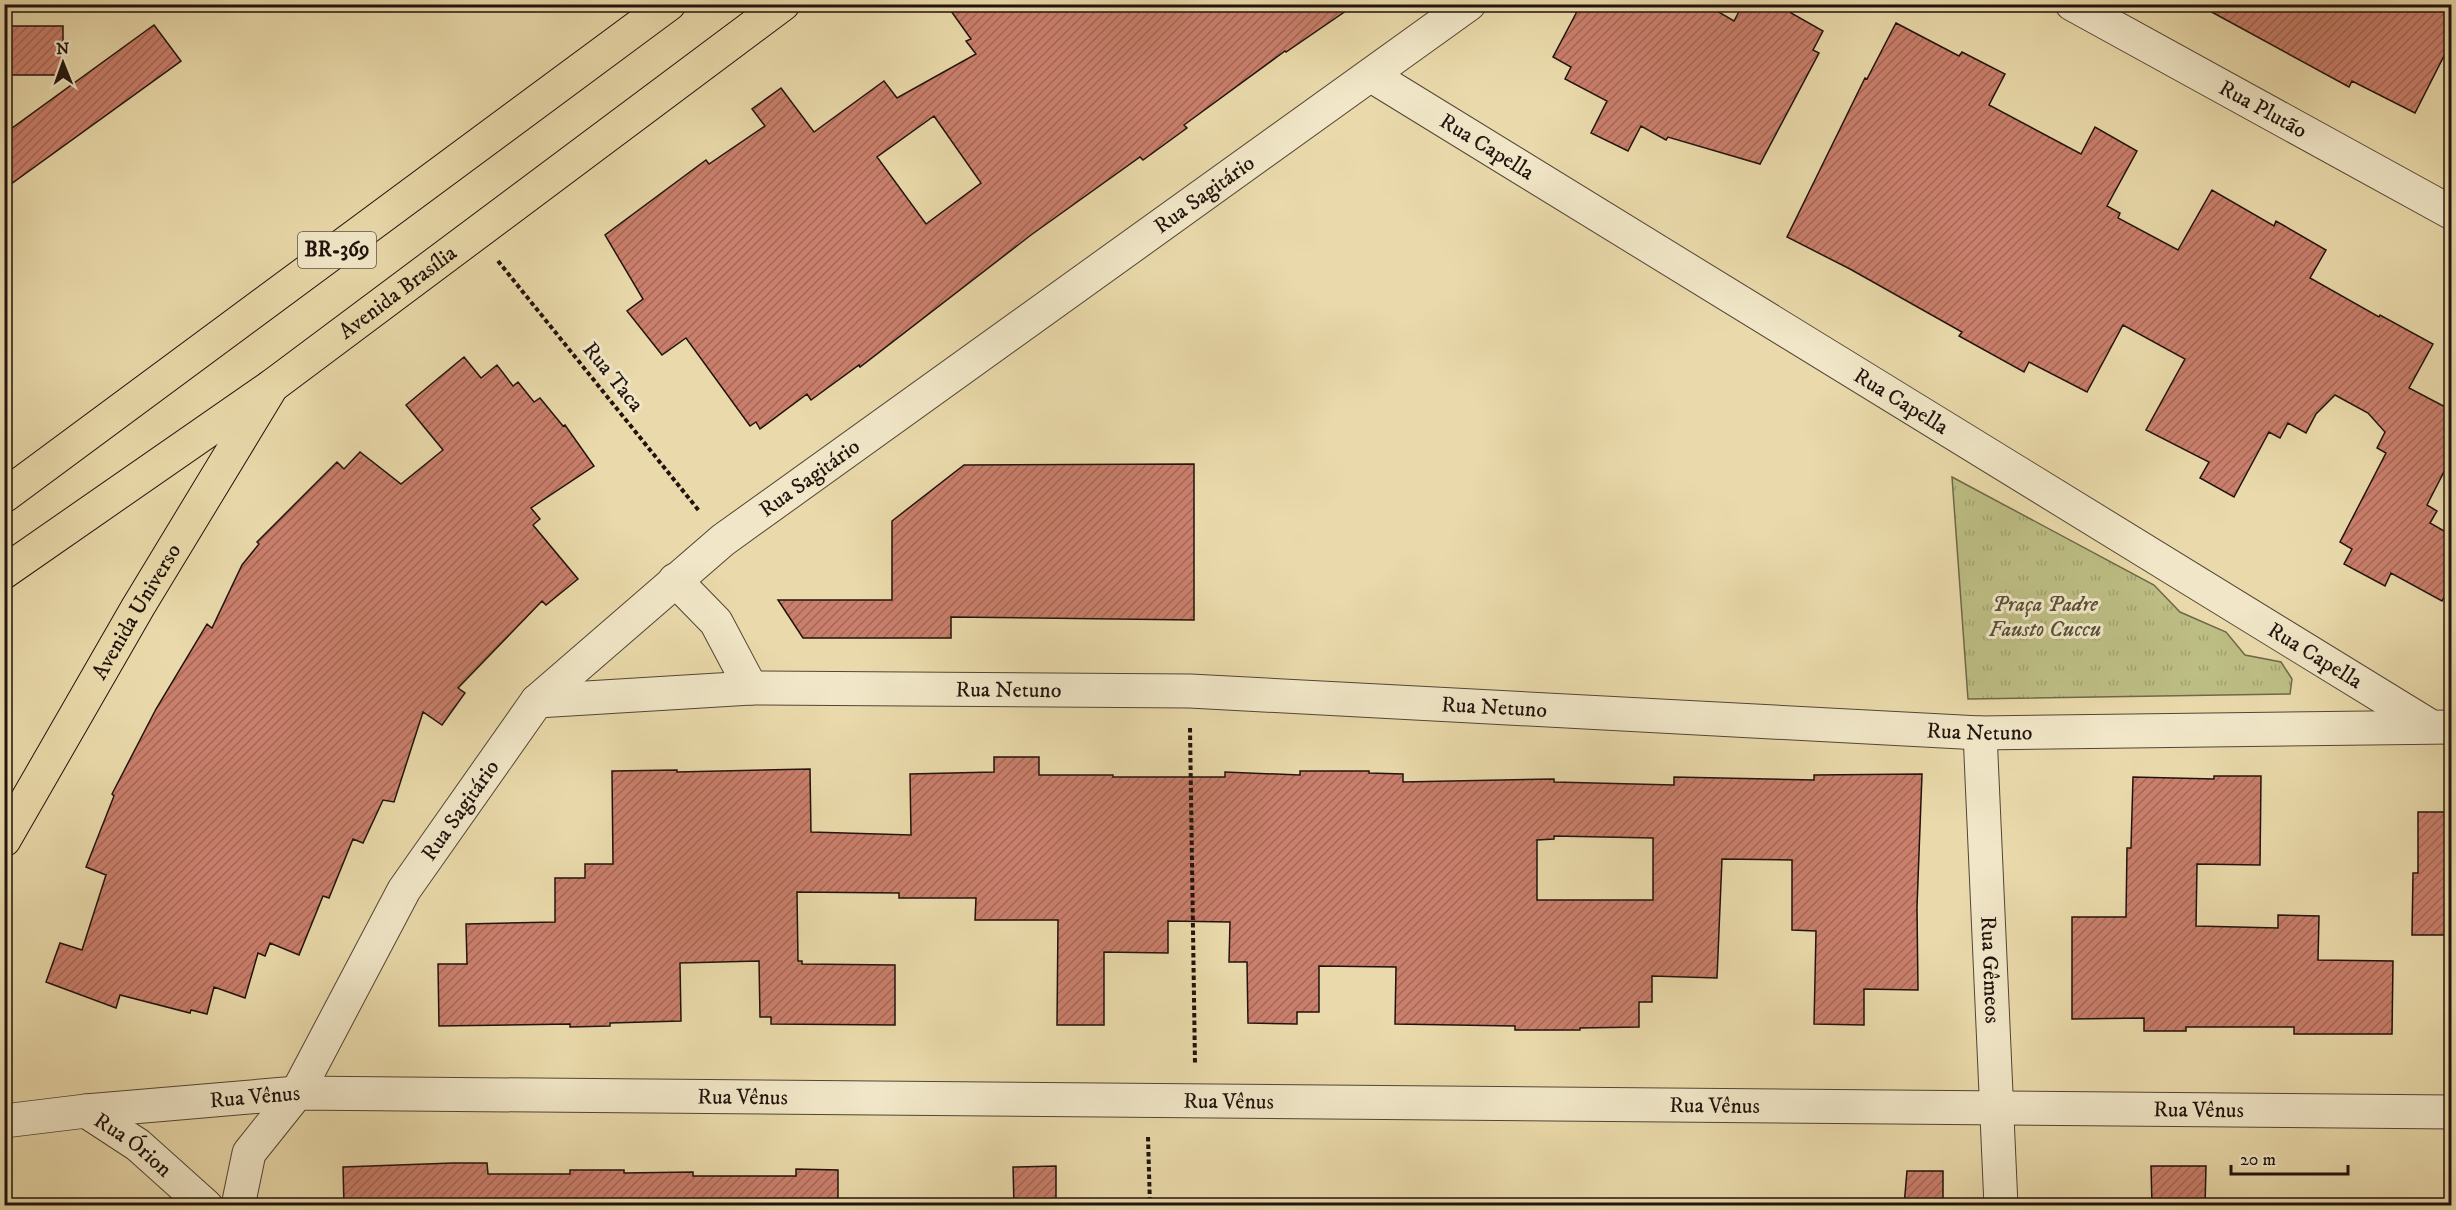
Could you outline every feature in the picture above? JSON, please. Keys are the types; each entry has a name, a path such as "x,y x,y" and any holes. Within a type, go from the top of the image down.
{"main road":[{"name":"BR-369","path":"4,496 669,4"},
{"name":"Avenida Brasília","path":"4,572 272,386 783,4"},
{"name":"Avenida Universo","path":"4,840 138,607 272,386"}],"street":[{"name":"Rua Sagitário","path":"238,1206 249,1153 297,1093 404,890 537,701 723,540 1372,76 1469,4"},
{"name":"Rua Plutão","path":"2072,4 2451,213"},
{"name":"Rua Capella","path":"1372,76 2440,727"},
{"path":"675,580 716,622 751,688"},
{"name":"Rua Netuno","path":"537,701 751,688 1190,691 1980,733 2440,727"},
{"name":"Rua Gêmeos","path":"1980,733 2001,1206"},
{"name":"Rua Vênus","path":"4,1121 86,1111 297,1093 2451,1112"},
{"name":"Rua Órion","path":"86,1111 138,1145 206,1206"}],"path":[{"name":"Rua Taca","path":"476,234 723,540"},
{"path":"1190,691 1195,1101"},
{"path":"1146,1101 1150,1206"}],"green space":[{"name":"Praça Padre Fausto Cuccu","path":"1952,477 2154,585 2180,612 2226,632 2245,655 2281,662 2292,679 2290,694 1968,699"}],"building":[{"path":"946,4 1356,4 1285,51 1184,125 1187,128 1143,160 1140,157 1031,235 860,367 859,365 811,400 807,394 760,429 756,422 750,426 686,338 662,355 627,311 643,299 605,235 706,160 709,164 765,126 752,109 781,88 814,132 884,81 897,98 976,54 966,41 971,39","holes":["934,116 981,183 926,224 877,157"]},
{"path":"1581,4 1705,4 1734,21 1743,4 1796,4 1791,13 1823,31 1813,50 1819,53 1760,164 1668,137 1666,140 1641,126 1628,151 1591,133 1607,101 1565,79 1571,67 1553,57"},
{"path":"2197,4 2451,4 2451,42 2415,113 2352,81 2349,87"},
{"path":"1896,23 1959,56 1962,52 2005,74 1989,105 2081,154 2095,127 2137,151 2107,206 2120,213 2118,218 2178,250 2212,190 2274,226 2276,221 2326,250 2310,278 2433,344 2409,388 2451,410 2451,458 2427,505 2437,511 2430,523 2451,535 2451,585 2442,601 2391,573 2385,586 2344,564 2352,549 2340,542 2386,453 2377,448 2385,432 2368,413 2335,395 2316,414 2306,433 2288,423 2280,438 2269,432 2234,497 2200,478 2209,462 2146,430 2185,359 2123,325 2087,392 2029,362 2024,372 1959,336 1962,332 1850,269 1787,237 1865,78 1867,79"},
{"path":"154,25 181,61 4,189 4,134"},
{"path":"4,26 63,26 63,75 4,75"},
{"path":"464,357 481,378 497,365 513,386 518,382 534,402 540,398 563,426 565,425 594,466 531,508 540,519 533,525 578,579 546,605 542,601 458,688 465,693 442,725 423,712 394,802 383,800 363,843 353,839 329,898 323,896 299,955 270,943 265,956 258,953 245,998 214,987 207,1014 191,1010 190,1013 120,995 116,1008 46,982 60,943 82,950 106,875 86,867 114,796 112,794 156,709 207,624 212,628 242,565 259,544 257,542 337,462 344,469 360,452 401,484 443,450 406,405"},
{"path":"1194,464 1194,620 951,617 951,638 803,638 778,600 892,600 892,521 964,465"},
{"path":"994,757 1039,757 1039,775 1113,775 1113,777 1225,777 1225,772 1300,775 1300,771 1369,771 1369,773 1403,774 1403,782 1554,779 1554,782 1674,785 1674,777 1814,780 1814,775 1922,774 1917,907 1918,990 1864,989 1864,1025 1814,1024 1816,931 1792,930 1792,860 1722,859 1717,978 1652,976 1652,1002 1639,1002 1639,1027 1515,1030 1515,1026 1395,1024 1396,967 1319,966 1319,1012 1297,1012 1297,1024 1248,1023 1247,962 1229,962 1230,922 1168,921 1168,953 1104,952 1104,1025 1057,1025 1058,920 975,920 976,898 899,898 899,893 797,892 798,961 802,961 802,964 895,965 895,1025 771,1024 771,1017 760,1017 759,961 680,963 681,1021 610,1023 610,1026 570,1027 570,1024 439,1026 438,964 467,964 466,924 555,922 555,878 585,878 585,864 613,864 612,771 810,769 811,832 911,835 910,774 994,772","holes":["1554,836 1653,838 1653,900 1537,900 1537,840 1554,839"]},
{"path":"2214,776 2261,776 2260,865 2197,864 2196,926 2278,928 2278,915 2319,916 2318,960 2393,961 2392,1034 2294,1034 2294,1027 2186,1027 2186,1031 2144,1031 2144,1018 2072,1019 2072,917 2126,917 2127,848 2131,848 2133,777 2214,779"},
{"path":"2418,812 2451,812 2451,935 2412,935 2413,873 2418,873"},
{"path":"487,1163 488,1174 570,1174 570,1170 624,1170 624,1173 693,1172 693,1176 796,1176 796,1169 838,1170 838,1206 344,1206 343,1167"},
{"path":"1056,1166 1056,1206 1014,1206 1013,1167"},
{"path":"2151,1166 2206,1166 2205,1206 2152,1206"},
{"path":"1907,1171 1943,1171 1943,1206 1904,1206"}]}
